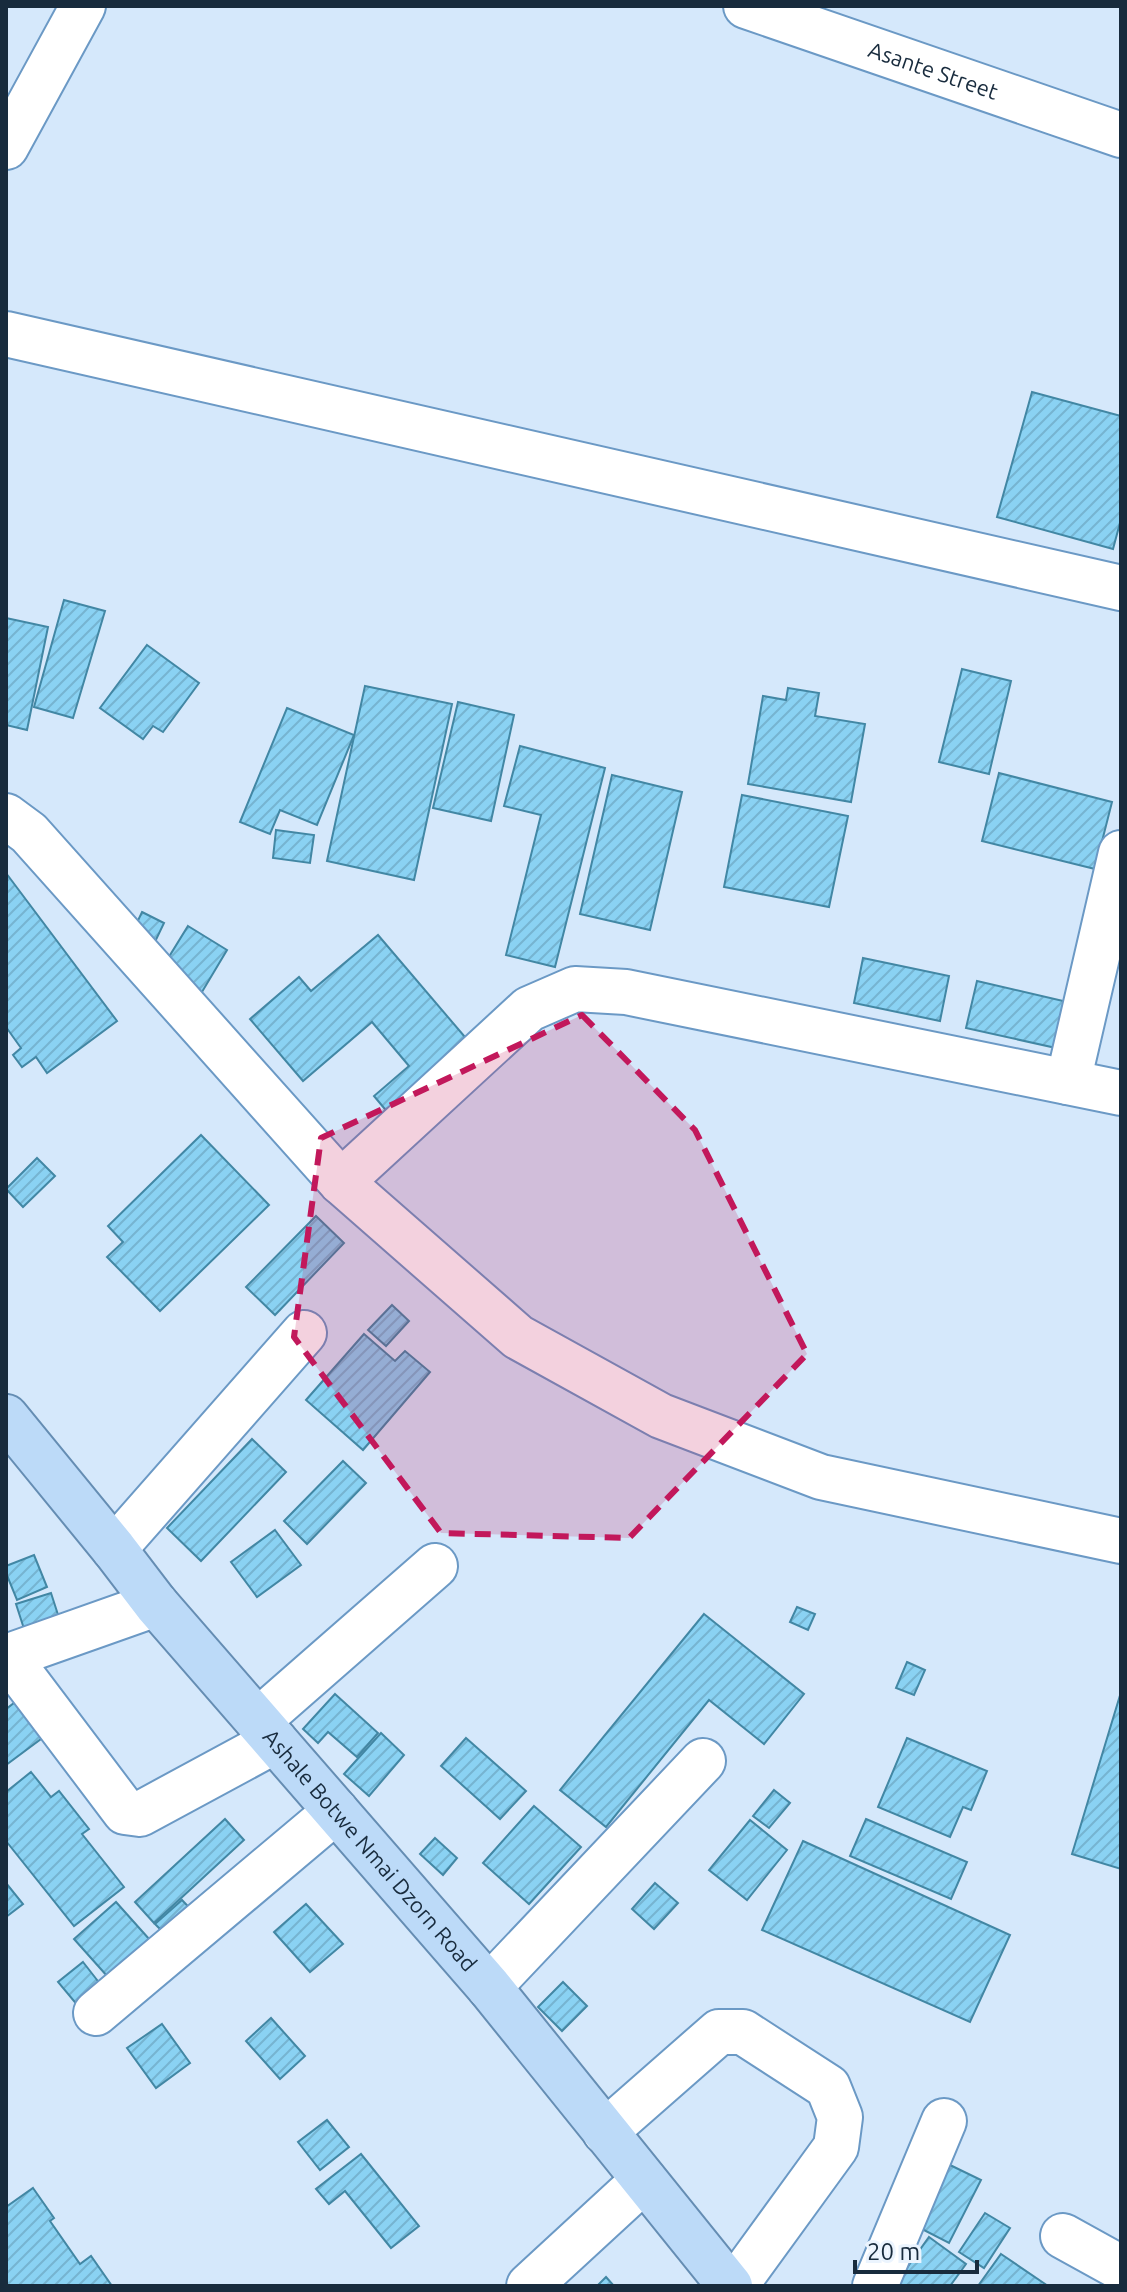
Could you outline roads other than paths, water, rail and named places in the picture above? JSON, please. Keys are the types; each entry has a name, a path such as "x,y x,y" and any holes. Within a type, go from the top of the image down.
{"main road":[{"name":"Ashale Botwe Nmai Dzorn Road","path":"6,1417 156,1604 489,1987 733,2286"}],"street":[{"path":"6,147 83,6"},
{"name":"Asante Street","path":"746,6 1121,135"},
{"path":"6,334 1121,588"},
{"path":"6,816 29,833 341,1182 518,1337 661,1416 821,1477 1121,1541"},
{"path":"1068,1082 1121,853"},
{"path":"341,1182 529,1009 575,989 626,992 1121,1093"},
{"path":"114,1549 304,1333"},
{"path":"156,1604 7,1657 125,1812 140,1814 266,1731 435,1566"},
{"path":"489,1987 703,1761"},
{"path":"96,2013 336,1811"},
{"path":"605,2132 719,2032 743,2032 828,2087 840,2117 836,2147 733,2286"},
{"path":"875,2286 944,2121"},
{"path":"529,2286 644,2180"},
{"path":"1063,2236 1121,2268"}]}
